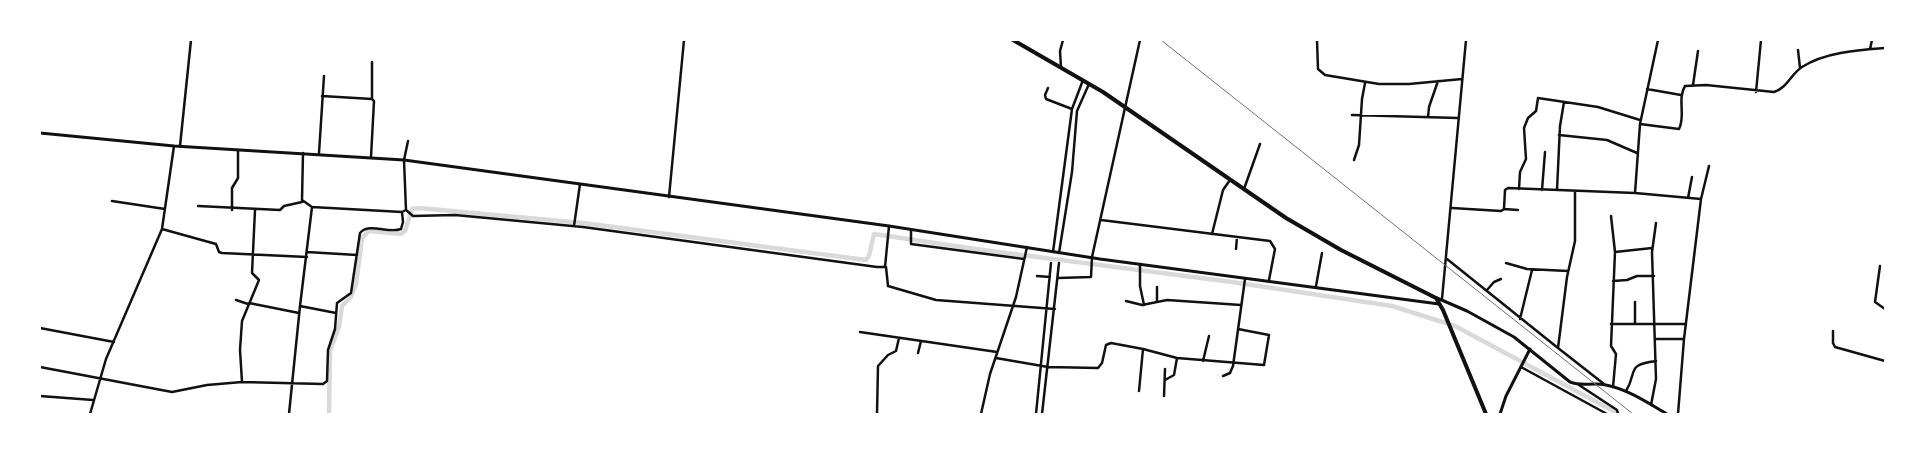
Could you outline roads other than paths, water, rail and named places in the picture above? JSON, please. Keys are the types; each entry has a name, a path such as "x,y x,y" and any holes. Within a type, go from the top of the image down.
{"highway":[{"path":"1013,40 1124,106 1230,180 1328,243 1436,298 1486,414"}],"street":[{"path":"180,146 191,40"},
{"path":"669,196 684,40"},
{"path":"1061,68 1060,51 1063,40"},
{"path":"1058,278 1091,277 1092,259 1140,40"},
{"path":"1317,40 1318,65 1322,74 1365,83 1393,85 1438,82 1462,78"},
{"path":"1442,300 1452,208 1466,40"},
{"path":"1635,193 1640,120 1658,40"},
{"path":"1756,92 1761,40"},
{"path":"1870,49 1872,40"},
{"path":"1640,124 1679,129 1682,95 1685,86 1693,85 1756,92 1780,91 1800,68 1823,58 1885,48"},
{"path":"1798,50 1800,68"},
{"path":"1693,85 1698,51"},
{"path":"371,157 374,101 372,99 372,62"},
{"path":"319,154 324,76"},
{"path":"1053,252 1072,109 1083,80"},
{"path":"1428,117 1429,107 1438,82"},
{"path":"1354,160 1359,146 1360,115 1365,83"},
{"path":"1060,253 1072,172 1077,111 1089,84"},
{"path":"1048,88 1044,95 1046,99 1072,109"},
{"path":"1647,89 1682,95"},
{"path":"322,96 372,99"},
{"path":"1519,189 1520,172 1526,158 1524,128 1528,118 1536,111 1537,100 1540,98 1598,107 1640,120"},
{"path":"1557,190 1559,134 1564,102"},
{"path":"1352,115 1458,118"},
{"path":"40,133 174,146 404,160 888,226 1140,266 1245,279 1269,280 1440,304"},
{"path":"1559,134 1611,141 1637,153"},
{"path":"408,141 404,160 407,210 410,215 455,215 574,226 886,267"},
{"path":"1244,189 1260,144"},
{"path":"90,414 99,378 162,229 174,146"},
{"path":"232,210 232,188 238,178 238,149"},
{"path":"1542,190 1545,152"},
{"path":"303,202 304,153"},
{"path":"1678,414 1684,339 1701,199 1709,166"},
{"path":"1065,171 1072,172"},
{"path":"1688,198 1692,177"},
{"path":"1212,234 1223,190 1230,180"},
{"path":"574,226 580,185"},
{"path":"1504,210 1505,190 1519,189 1635,193 1701,199"},
{"path":"1558,348 1568,271 1575,241 1575,192"},
{"path":"112,201 166,209"},
{"path":"198,206 232,210 282,210 284,206 303,202 312,207 402,212 407,210"},
{"path":"289,414 291,382 312,207"},
{"path":"1452,208 1490,211 1518,210"},
{"path":"242,382 242,321 259,280 252,274 255,210"},
{"path":"40,367 172,392 207,385 242,382 323,384 327,381 328,350 335,329 337,303 351,293 362,230 368,228 397,231 401,229 403,222 402,212"},
{"path":"1611,216 1615,252 1611,324 1611,347 1616,354 1613,386"},
{"path":"1101,220 1267,240 1274,244 1274,258 1269,280"},
{"path":"1652,405 1656,361 1652,248 1656,223"},
{"path":"888,226 886,267 888,286 922,297 1054,309"},
{"path":"162,229 216,244 220,253 307,257"},
{"path":"911,230 910,242 1025,256"},
{"path":"1236,249 1237,237"},
{"path":"981,414 996,358 1014,305 1027,247"},
{"path":"1615,252 1652,248"},
{"path":"308,252 357,255"},
{"path":"1316,286 1322,253"},
{"path":"1447,260 1605,385"},
{"path":"1036,414 1052,263"},
{"path":"1042,414 1059,263"},
{"path":"1506,263 1532,270 1568,271"},
{"path":"1140,266 1140,286 1144,304"},
{"path":"1880,266 1875,302 1885,309"},
{"path":"1520,319 1532,270"},
{"path":"1036,276 1050,278"},
{"path":"1613,281 1627,280 1637,276 1654,276"},
{"path":"1223,376 1230,373 1234,364 1245,279"},
{"path":"1487,290 1494,282 1501,279"},
{"path":"1157,287 1157,302"},
{"path":"1436,298 1490,323 1530,349 1565,379 1579,385 1618,413"},
{"path":"236,300 299,313"},
{"path":"1126,301 1144,304 1172,300 1241,305"},
{"path":"1635,302 1636,324"},
{"path":"300,306 336,313"},
{"path":"1611,324 1686,324"},
{"path":"40,328 114,342"},
{"path":"996,358 1048,367 1099,368 1108,344 1143,349 1176,358 1264,366 1269,336 1238,329"},
{"path":"1833,331 1833,343 1835,346 1885,361"},
{"path":"860,332 998,352"},
{"path":"1203,361 1209,336"},
{"path":"877,414 878,366 888,355 896,351 899,338"},
{"path":"1655,340 1684,339"},
{"path":"918,353 921,341"},
{"path":"1139,391 1143,349"},
{"path":"1500,414 1503,403 1530,349"},
{"path":"1165,380 1174,374 1176,358"},
{"path":"1625,392 1636,366 1642,362 1656,361"},
{"path":"1523,363 1607,414"},
{"path":"1164,396 1165,369"},
{"path":"1579,385 1613,386 1667,414"},
{"path":"40,396 93,400"},
{"path":"1037,403 1043,404"}],"waterway":[{"path":"329,414 330,351 339,327 342,306 351,297 356,284 362,238 369,231 401,234 405,231 412,209 419,208 583,223 866,260 869,256 874,234 1232,282 1392,306 1455,326 1619,414"}],"railway":[{"path":"1161,40 1633,414"}]}
